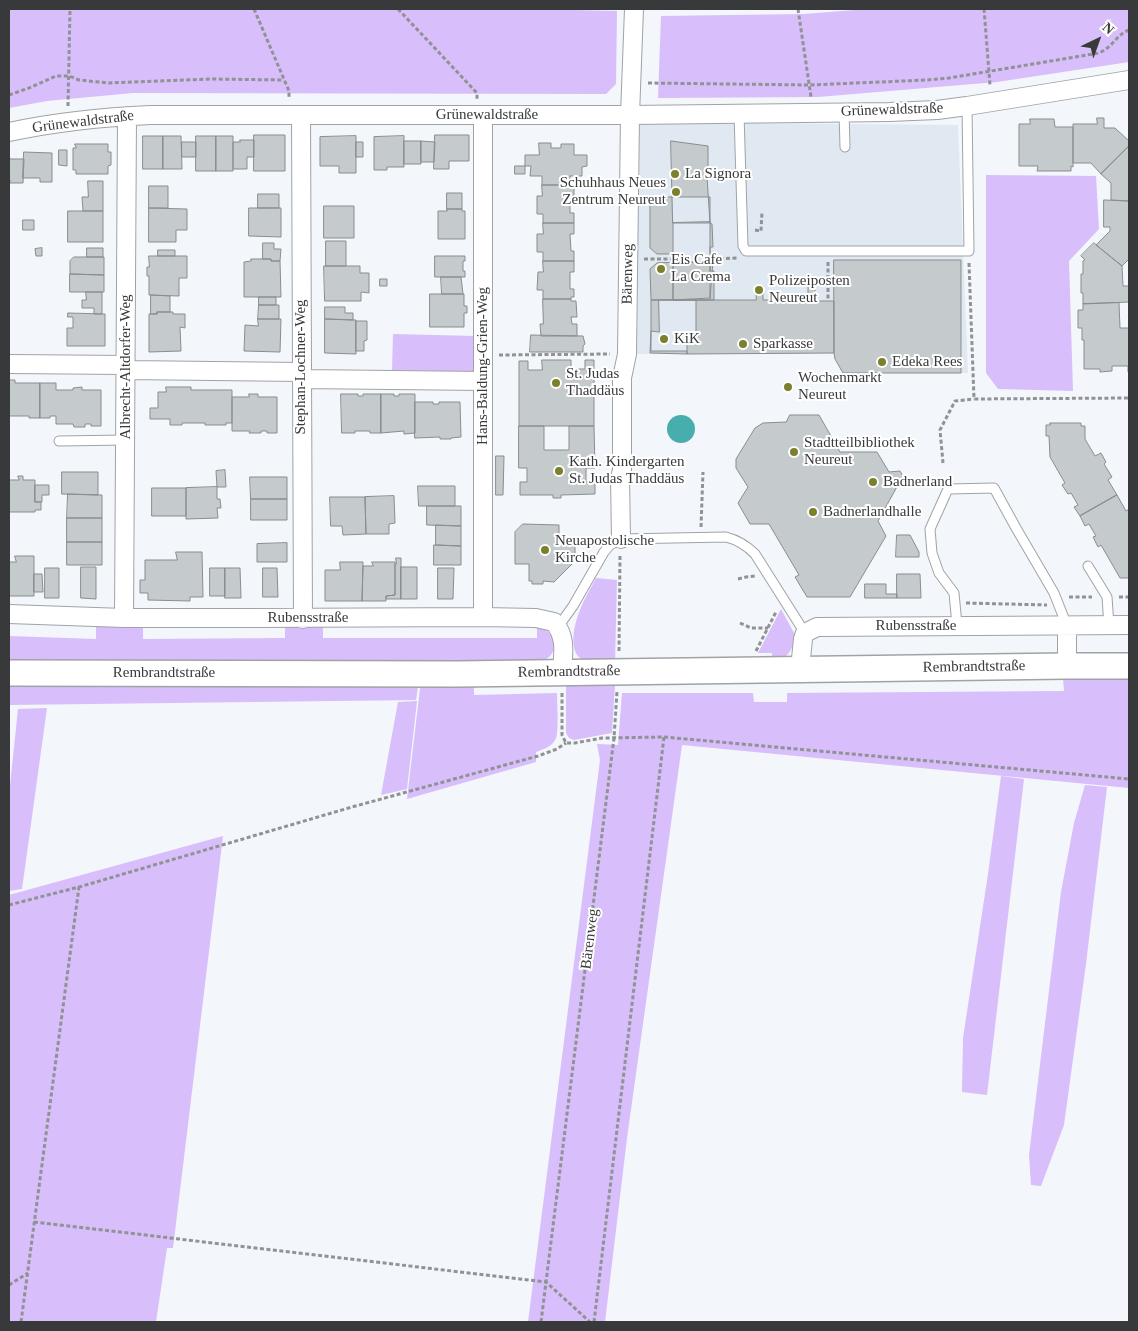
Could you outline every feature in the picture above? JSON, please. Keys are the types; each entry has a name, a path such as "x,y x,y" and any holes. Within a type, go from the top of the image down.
{"street":[{"name":"Bärenweg","path":"621,546 622,378 627,354 630,115 634,9"},
{"name":"Grünewaldstraße","path":"9,132 96,118 151,115 630,115 937,110 1129,80"},
{"name":"Hans-Baldung-Grien-Weg","path":"481,115 483,617"},
{"name":"Albrecht-Altdorfer-Weg","path":"124,618 127,116"},
{"name":"Stephan-Lochner-Weg","path":"295,116 302,375 302,619"},
{"path":"9,364 483,381"},
{"name":"Rubensstraße","path":"9,614 124,618 536,618 554,622 558,627"},
{"path":"1067,626 1067,666"},
{"name":"Rubensstraße","path":"805,633 817,627 1129,626"},
{"path":"558,627 564,641 562,680"},
{"path":"800,670 805,633"},
{"name":"Rembrandtstraße","path":"9,673 457,674 562,680 622,658 800,670 1129,666"}],"lane":[{"path":"739,114 743,246 746,251 969,251 967,106"},
{"path":"844,112 845,147"},
{"path":"59,441 126,440"},
{"path":"956,626 954,593 939,573 932,553 930,529 948,489 994,488 1054,593 1067,626"},
{"path":"558,627 610,545 621,546 726,537 744,544 754,554 805,633"},
{"path":"1088,566 1107,597 1109,626"}],"path":[{"path":"67,122 70,9"},
{"path":"254,9 289,91 295,116"},
{"path":"398,9 477,93 481,115"},
{"path":"798,9 813,113"},
{"path":"984,9 991,101"},
{"path":"631,83 809,85 927,80 990,72 1099,53 1106,50 1120,35 1129,30"},
{"path":"9,95 56,76 69,76 79,80 109,83 211,79 284,80"},
{"path":"761,228 762,212"},
{"path":"713,259 740,258 746,251"},
{"path":"827,251 828,301"},
{"path":"969,251 974,399"},
{"path":"628,259 672,259"},
{"path":"483,355 627,354"},
{"path":"943,463 940,430 955,401 974,399 1129,398"},
{"path":"701,538 703,472"},
{"name":"Bärenweg","path":"541,1322 614,738 622,658 621,546"},
{"path":"756,651 783,599"},
{"path":"955,603 1059,605"},
{"path":"740,623 751,628 768,628"},
{"path":"562,680 562,735 566,744"},
{"path":"594,1322 664,737"},
{"path":"9,905 79,887 538,756 566,744 602,738 664,737 1129,779"},
{"path":"21,1322 79,887"},
{"path":"34,1222 546,1282 590,1322"},
{"path":"9,1285 28,1272"}],"shaded area":[{"path":"9,9 532,9 617,11 616,84 606,94 133,93 47,101 9,108"},
{"path":"867,9 1129,9 1129,62 997,82 818,97 658,98 661,16 804,14"},
{"path":"638,122 958,125 968,373 843,373 835,359 834,353 637,354"},
{"path":"986,175 1096,176 1099,229 1069,261 1073,391 998,389 986,373"},
{"path":"393,334 475,336 474,372 392,370"},
{"path":"596,578 617,580 615,663 583,660 576,654 574,648 573,642 578,615"},
{"path":"781,609 794,633 793,644 786,656 772,661 772,653 758,653"},
{"path":"537,626 549,633 553,638 554,644 551,655 539,662 9,664 9,636 96,639 96,627 143,627 143,639 285,638 285,627 323,627 323,638 537,638"},
{"path":"1063,678 1129,678 1129,788 682,745 627,1138 605,1322 528,1322 600,760 597,744 618,745 622,693 753,693 754,702 787,702 787,693 1064,691"},
{"path":"419,680 416,700 9,705 9,683"},
{"path":"421,680 474,681 474,695 557,693 558,723 555,741 545,749 536,752 536,762 407,799"},
{"path":"611,680 615,685 612,733 574,740 569,738 566,733 566,682"},
{"path":"417,701 407,789 381,795 398,702"},
{"path":"47,708 22,889 9,891 9,795 18,709"},
{"path":"1001,776 1024,779 987,1095 962,1092 963,1038"},
{"path":"1085,785 1107,787 1086,964 1064,1125 1041,1186 1031,1185 1029,1155 1061,892 1074,823"},
{"path":"223,836 173,1248 167,1248 156,1322 9,1322 9,895"}],"water":[{"path":"681,415 691,419 695,429 691,439 681,443 671,439 667,429 671,419"}],"building":[{"path":"1097,118 1104,118 1104,128 1115,128 1129,141 1129,146 1101,174 1091,163 1073,163 1073,124 1097,124"},
{"path":"1030,119 1054,119 1055,127 1073,127 1073,167 1071,166 1071,171 1037,171 1038,166 1019,166 1019,124 1030,124"},
{"path":"254,135 285,135 285,171 254,171"},
{"path":"435,135 469,135 469,161 449,161 449,169 434,169"},
{"path":"143,136 163,136 163,169 143,169"},
{"path":"163,136 181,136 182,169 163,169"},
{"path":"196,136 216,136 216,171 196,171"},
{"path":"216,136 233,136 233,171 216,171"},
{"path":"356,136 356,173 339,173 339,166 320,166 320,137"},
{"path":"404,136 404,167 387,167 387,170 374,170 374,137"},
{"path":"240,140 254,140 254,157 247,157 247,169 233,169 233,142 240,142"},
{"path":"404,141 421,141 421,164 404,164"},
{"path":"421,141 435,142 434,162 421,162"},
{"path":"671,141 708,146 708,171 713,171 712,178 707,177 710,223 673,223"},
{"path":"182,142 196,142 196,157 182,157"},
{"path":"356,142 363,142 363,157 356,157"},
{"path":"539,143 551,143 551,148 561,148 561,144 574,144 574,155 587,155 587,166 582,167 582,176 570,176 570,185 542,185 542,176 530,176 531,166 525,166 525,155 539,155"},
{"path":"75,144 108,144 108,152 111,152 111,165 108,166 108,174 76,174 76,170 73,170 73,148 76,148"},
{"path":"1129,146 1129,201 1111,200 1111,183 1101,174"},
{"path":"59,150 67,150 67,166 59,165"},
{"path":"24,152 52,153 52,182 40,182 40,178 23,178"},
{"path":"9,158 24,159 23,183 10,183"},
{"path":"515,166 525,166 525,174 515,174"},
{"path":"88,181 103,181 103,211 83,211 82,197 88,197"},
{"path":"542,185 574,185 574,196 570,196 570,213 574,213 574,223 543,223 543,214 537,214 537,196 542,196"},
{"path":"149,186 168,186 168,208 149,208"},
{"path":"447,193 462,193 462,209 447,209"},
{"path":"258,194 279,194 279,208 258,208"},
{"path":"655,197 710,197 710,262 675,263 675,254 657,254 650,248 650,202"},
{"path":"1104,200 1129,201 1129,259 1122,266 1096,245 1110,231 1110,227 1104,227"},
{"path":"324,206 354,206 354,238 324,238"},
{"path":"149,208 187,209 187,230 176,230 176,242 149,242"},
{"path":"249,208 281,208 281,237 249,236"},
{"path":"447,209 462,209 462,211 465,211 465,239 438,239 438,211 447,211"},
{"path":"68,211 103,211 103,242 68,242"},
{"path":"23,220 34,220 34,230 23,230"},
{"path":"710,222 712,224 713,247 710,247 710,253 713,254 713,262 710,298 673,300 673,223"},
{"path":"543,223 574,223 574,234 570,234 571,251 574,251 574,261 543,261 543,252 537,252 537,234 543,234"},
{"path":"326,241 346,241 346,266 326,266"},
{"path":"263,243 274,243 274,249 281,249 280,261 263,259"},
{"path":"1094,243 1122,266 1123,286 1129,286 1129,302 1083,304 1081,274 1083,274 1083,261 1085,260 1081,256"},
{"path":"42,248 42,256 36,256 35,249"},
{"path":"87,248 103,248 103,257 87,257"},
{"path":"158,250 175,250 175,256 158,256"},
{"path":"149,256 187,256 187,278 179,278 179,296 149,295 147,267 149,267"},
{"path":"435,256 465,256 463,271 465,271 465,277 435,277"},
{"path":"74,257 104,257 104,275 70,274 70,261"},
{"path":"251,259 280,261 281,297 244,297 244,262 251,261"},
{"path":"834,260 961,260 961,373 843,373 835,359 834,353"},
{"path":"543,261 574,261 574,272 570,272 570,289 574,289 574,297 571,297 571,299 543,299 543,290 537,290 538,272 543,272"},
{"path":"710,262 710,300 651,300 650,269 657,263"},
{"path":"710,262 710,271 714,271 714,300 673,300 673,263"},
{"path":"324,266 360,266 360,273 369,273 369,293 361,292 361,301 325,301"},
{"path":"70,274 104,275 104,292 70,292"},
{"path":"441,277 461,277 463,294 442,294"},
{"path":"380,279 387,279 387,286 380,286"},
{"path":"756,286 763,286 763,300 808,300 808,286 815,286 815,301 834,301 834,353 687,354 687,351 651,351 651,300 756,300"},
{"path":"86,292 102,292 102,314 94,314 94,308 82,308 82,300 86,300"},
{"path":"430,294 464,294 464,306 467,306 467,313 464,313 464,327 430,327"},
{"path":"151,295 170,296 170,312 151,314"},
{"path":"259,297 276,297 276,305 259,305"},
{"path":"543,299 571,299 571,301 576,301 577,317 571,317 572,324 577,324 577,336 541,336 540,324 543,324"},
{"path":"659,300 696,300 696,337 687,337 687,354 650,353 651,331 659,332"},
{"path":"1119,303 1120,328 1129,328 1129,372 1128,366 1112,366 1112,371 1100,372 1100,369 1084,369 1084,340 1082,340 1082,328 1078,328 1078,310 1083,310 1083,304"},
{"path":"259,305 279,305 279,319 258,319"},
{"path":"325,307 345,307 345,313 353,313 353,320 325,319"},
{"path":"157,312 185,314 185,328 180,327 181,351 149,352 149,314 157,314"},
{"path":"68,313 105,314 105,346 67,346 67,328 73,328 73,317 68,317"},
{"path":"258,319 281,319 280,352 244,351 245,325 258,326"},
{"path":"325,319 356,320 356,354 325,353"},
{"path":"356,321 367,321 367,340 364,341 364,351 356,351"},
{"path":"531,335 583,336 585,344 583,352 530,352"},
{"name":"St. Judas Thaddäus","path":"542,360 571,360 571,369 585,369 585,360 594,360 594,426 519,426 519,361 528,361 528,370 542,370"},
{"path":"9,380 15,380 15,383 40,383 40,418 9,416"},
{"path":"40,383 56,383 56,390 73,390 73,388 82,387 82,390 101,390 101,426 85,424 85,427 74,427 73,424 56,424 56,416 40,418"},
{"path":"166,387 191,387 191,390 232,390 232,423 226,423 226,425 182,423 182,425 170,425 170,419 150,419 150,408 158,408 158,392 166,392"},
{"path":"249,394 258,394 258,397 277,397 277,433 267,433 267,431 249,433 250,431 232,431 232,397 249,397"},
{"path":"341,394 358,394 358,396 363,396 363,394 381,394 381,433 355,431 355,433 342,433"},
{"path":"381,394 399,396 399,394 415,394 415,433 404,434 404,431 381,433"},
{"path":"415,402 439,404 439,402 460,402 461,437 451,439 440,439 440,437 415,438"},
{"name":"Badnerlandhalle","path":"790,415 819,415 840,452 877,452 889,472 900,471 903,476 878,521 886,536 850,597 807,597 795,577 799,575 769,524 750,524 738,503 748,487 736,468 736,459 755,428 763,423 786,422"},
{"path":"1050,423 1081,423 1081,426 1085,426 1085,439 1095,456 1101,453 1106,462 1104,464 1112,477 1108,480 1117,495 1080,516 1074,507 1078,505 1071,493 1068,494 1062,485 1065,483 1050,457 1049,436 1046,436 1046,425 1050,425"},
{"path":"519,426 544,426 544,450 569,450 569,426 594,426 595,468 586,468 586,482 595,482 595,494 561,495 561,498 553,498 553,495 520,495 520,482 527,482 527,468 519,468"},
{"path":"496,456 504,456 503,495 496,495"},
{"path":"225,470 226,487 217,487 216,471"},
{"path":"62,472 98,472 98,495 62,494"},
{"path":"18,476 23,476 23,480 35,480 35,502 41,502 41,510 35,510 35,512 9,512 9,480 19,480"},
{"path":"250,477 287,477 287,499 251,499"},
{"path":"35,485 49,485 49,495 42,495 42,502 35,502"},
{"path":"418,486 455,486 455,506 419,506"},
{"path":"217,487 217,499 220,499 221,508 217,508 218,518 186,519 186,488"},
{"path":"152,488 186,488 186,516 152,516"},
{"path":"68,494 102,495 102,518 67,518"},
{"path":"1117,495 1126,511 1129,509 1129,578 1120,578 1101,545 1098,547 1093,537 1096,536 1089,524 1085,526 1080,516"},
{"path":"394,496 395,523 389,524 389,534 366,534 365,497"},
{"path":"330,497 365,497 366,534 343,535 342,526 331,526"},
{"path":"251,499 287,499 287,520 251,520"},
{"path":"427,506 461,506 461,526 427,525"},
{"path":"67,518 102,518 102,542 67,542"},
{"name":"Neuapostolische Kirche","path":"523,524 559,525 559,538 575,538 575,561 554,582 543,581 543,584 532,584 532,581 529,581 529,564 515,564 515,532"},
{"path":"436,525 461,526 461,546 436,545"},
{"path":"897,535 910,535 919,552 919,557 896,557"},
{"path":"67,542 102,542 102,565 67,565"},
{"path":"287,543 287,562 257,562 257,544"},
{"path":"434,545 461,546 461,565 434,565"},
{"path":"176,552 202,552 203,597 190,597 190,601 148,600 148,593 140,593 140,580 145,580 145,560 177,560"},
{"path":"15,556 34,556 34,596 9,596 9,562 16,562"},
{"path":"396,558 401,558 401,599 386,599 386,596 395,595"},
{"path":"340,562 363,562 362,601 325,601 325,570 340,570"},
{"path":"372,562 395,562 395,595 386,596 386,601 362,601 363,566 373,566"},
{"path":"81,567 96,567 96,599 81,598"},
{"path":"401,567 417,567 417,599 401,599"},
{"path":"45,568 59,568 59,598 45,598"},
{"path":"210,568 225,568 225,596 210,596"},
{"path":"225,568 240,568 241,598 225,598"},
{"path":"263,568 277,568 278,597 263,597"},
{"path":"438,568 454,568 453,599 438,599"},
{"path":"34,574 42,574 43,592 34,592"},
{"path":"897,574 920,574 921,598 897,598"},
{"path":"865,584 886,584 886,594 897,594 897,598 865,598"}],"place":[{"name":"La Signora","path":"675,174"},
{"name":"Schuhhaus Neues Zentrum Neureut","path":"676,192"},
{"name":"Eis Cafe La Crema","path":"661,269"},
{"name":"Polizeiposten Neureut","path":"759,290"},
{"name":"KiK","path":"664,339"},
{"name":"Sparkasse","path":"743,344"},
{"name":"Edeka Rees","path":"882,362"},
{"name":"St. Judas Thaddäus","path":"556,383"},
{"name":"Wochenmarkt Neureut","path":"788,387"},
{"name":"Stadtteilbibliothek Neureut","path":"794,452"},
{"name":"Kath. Kindergarten St. Judas Thaddäus","path":"559,471"},
{"name":"Badnerland","path":"873,482"},
{"name":"Badnerlandhalle","path":"813,512"},
{"name":"Neuapostolische Kirche","path":"545,550"}]}
